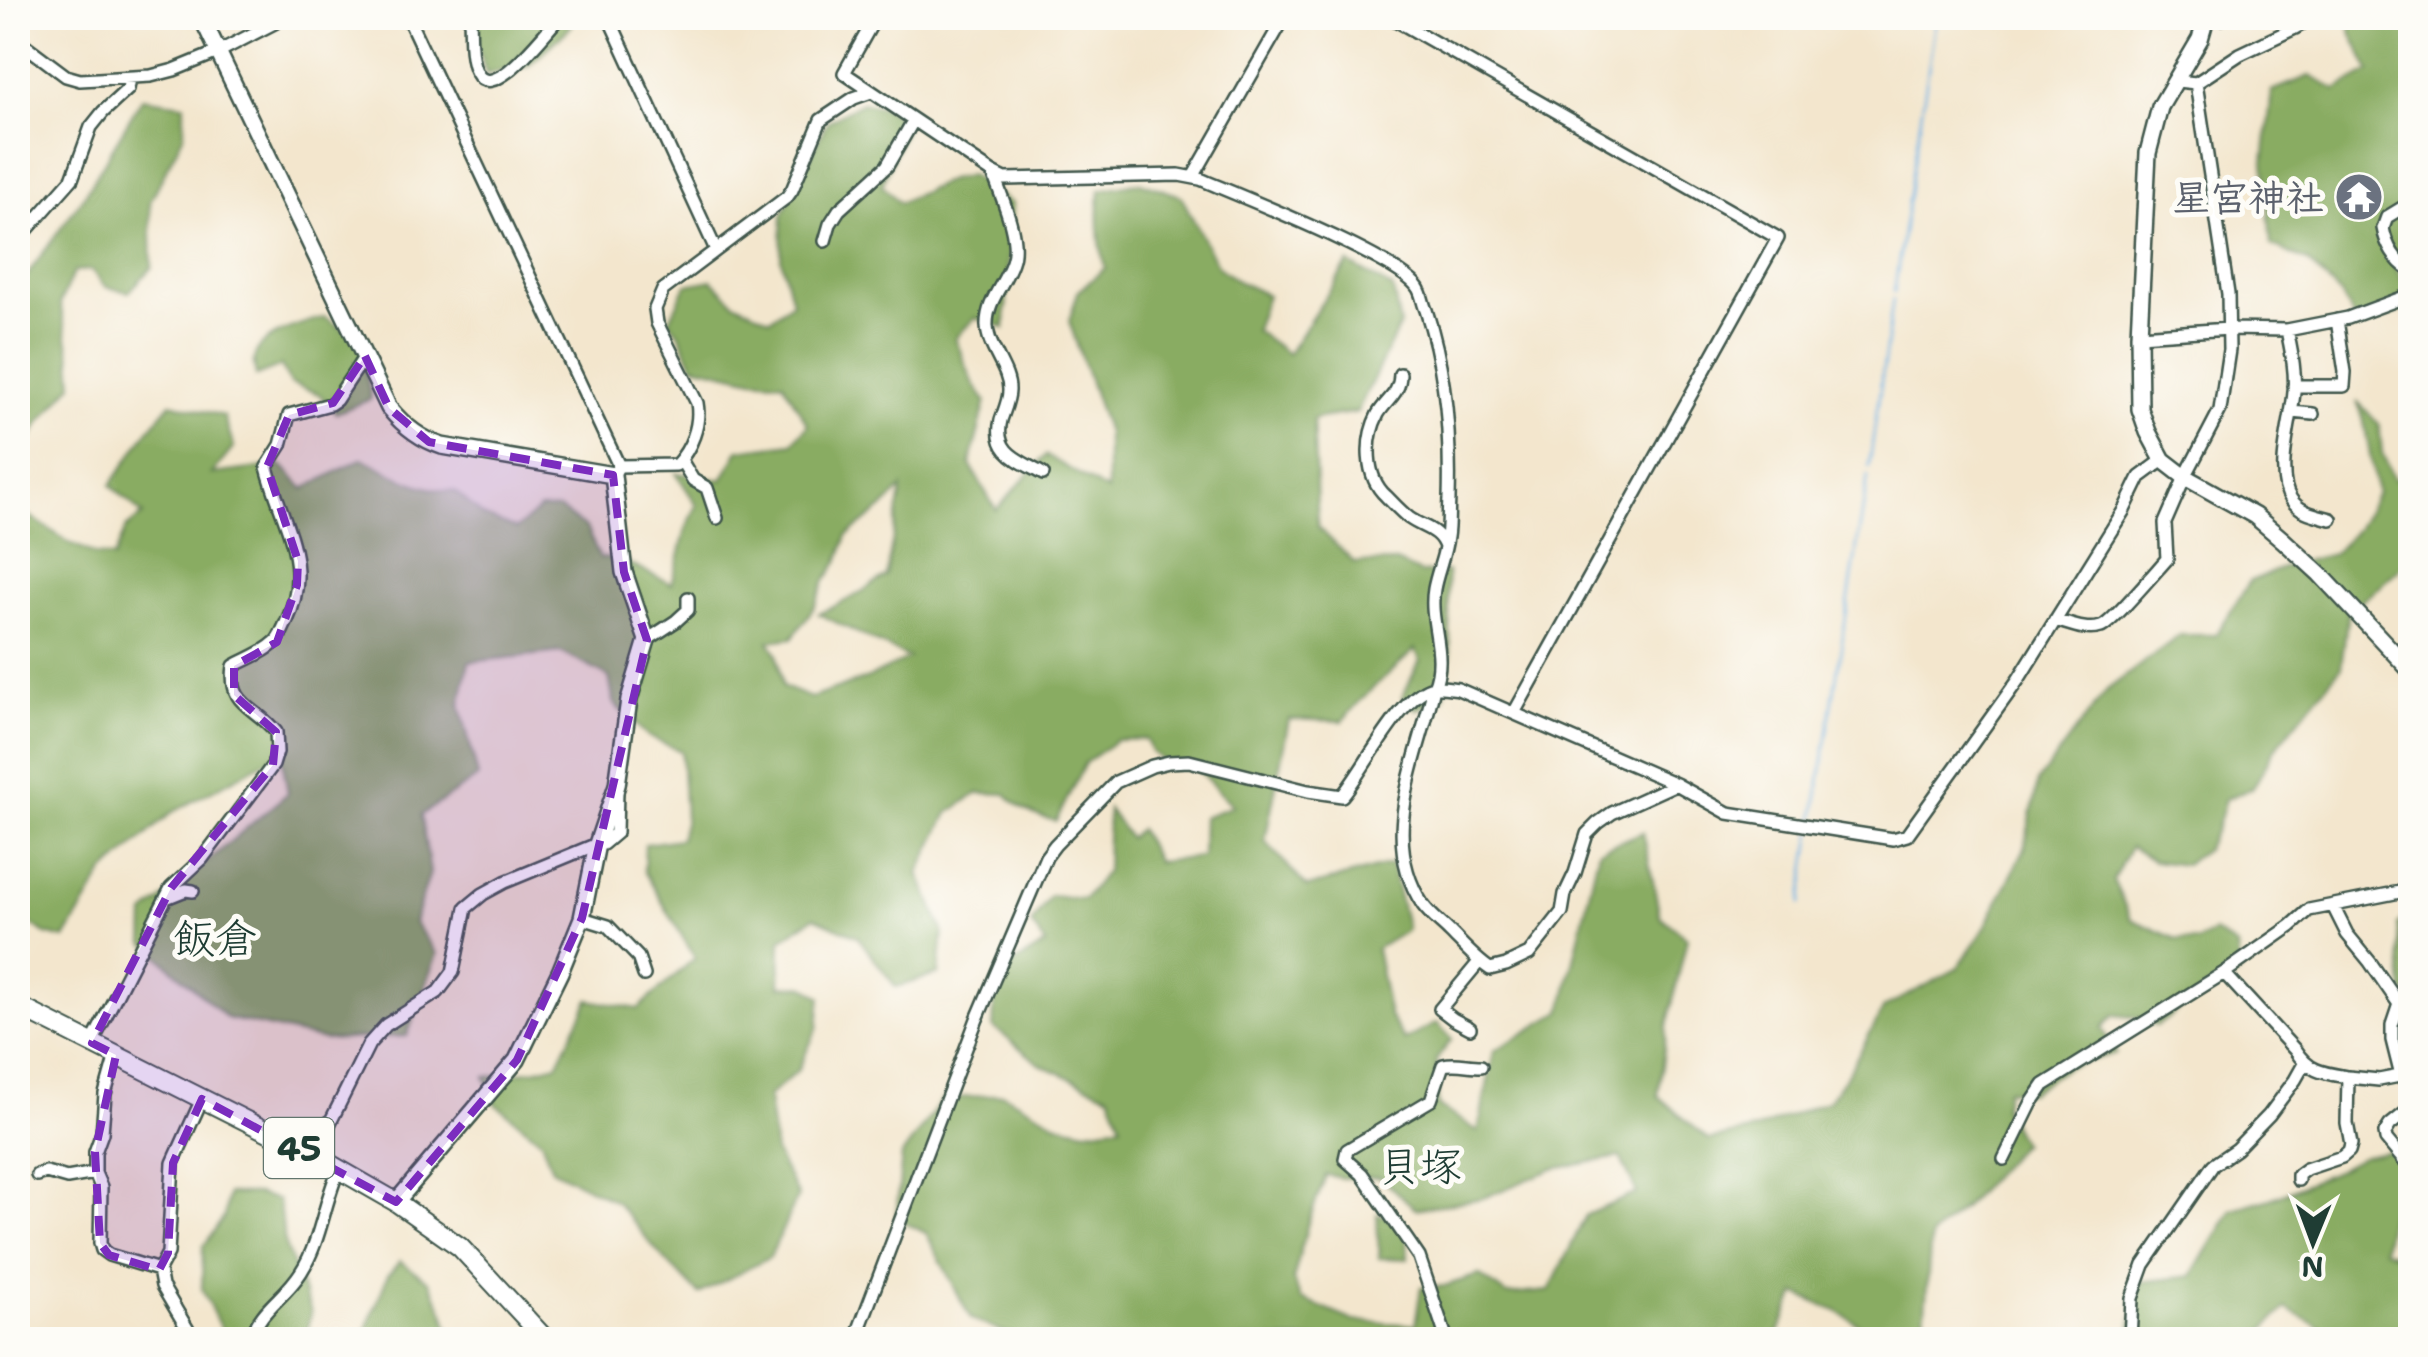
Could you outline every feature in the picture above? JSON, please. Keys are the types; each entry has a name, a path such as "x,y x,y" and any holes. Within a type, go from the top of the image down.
{"main road":[{"name":"45","path":"18,1006 314,1156 396,1202 460,1247 546,1340"}],"street":[{"path":"202,18 389,408 402,424 430,442 616,471 676,465 700,417 697,403 657,323 655,309 664,290 787,197 821,120 854,98 871,92"},
{"path":"18,40 66,76 80,80 130,78 174,70 284,18"},
{"path":"396,1202 517,1060 560,972 582,918 597,844 617,785 629,700 647,640 624,572 616,471 408,18"},
{"path":"470,18 478,78 493,81 508,74 559,18"},
{"path":"609,18 716,250"},
{"path":"875,18 844,73 993,174 1005,179 1180,175 1200,178 1358,249 1401,273 1418,288 1442,377 1451,455 1447,541 1434,589 1440,674 1409,774 1402,853 1426,908 1479,962 1490,968 1528,954 1562,912 1588,834 1612,813 1676,784"},
{"path":"1193,177 1284,18"},
{"path":"1392,18 1778,238 1514,713"},
{"path":"2225,18 2206,19 2200,39 2160,107 2148,152 2139,335 2140,409 2163,460 2254,516 2320,574 2408,662"},
{"path":"2177,82 2196,83 2240,54 2312,18"},
{"path":"18,240 72,180 90,128 128,89 130,78"},
{"path":"2055,620 2084,628 2100,628 2113,621 2168,559 2166,523 2185,477 2214,433 2229,350 2228,294 2196,83"},
{"path":"825,241 839,210 888,166 913,121"},
{"path":"993,174 1008,213 1014,248 1014,260 989,306 987,326 991,348 1010,389 998,434 1006,452 1043,474"},
{"path":"2410,203 2388,217 2383,228 2390,249 2402,266 2410,270"},
{"path":"2139,335 2287,330 2338,320 2410,296"},
{"path":"2294,386 2344,386 2338,320"},
{"path":"2287,330 2294,386 2284,478 2290,498 2304,512 2332,519"},
{"path":"92,1043 171,888 202,859 272,765 278,741 276,732 234,695 232,681 234,666 276,642 298,585 298,561 267,467 281,445 289,415 336,400 365,356"},
{"path":"1400,374 1396,393 1376,418 1369,460 1371,474 1378,489 1410,518 1431,529 1442,539 1444,547"},
{"path":"2292,412 2313,414"},
{"path":"681,460 694,480 707,488 717,518"},
{"path":"855,1340 977,1019 1046,856 1116,782 1152,766 1189,761 1308,792 1342,796 1390,726 1420,694 1434,687 1458,689 1514,713 1676,784 1728,813 1893,839 1908,835 2018,680 2124,510 2140,477 2163,460"},
{"path":"647,640 688,610 688,598"},
{"path":"314,1156 369,1044 386,1025 438,992 453,972 466,908 504,882 597,844"},
{"path":"166,898 193,890"},
{"path":"2004,1158 2044,1085 2224,973 2309,910 2410,890"},
{"path":"2224,973 2304,1064 2322,1073 2348,1078 2379,1080 2406,1075 2392,1040 2398,1004 2347,934 2333,906"},
{"path":"582,918 608,926 638,957 644,975"},
{"path":"1470,1028 1440,1009 1479,962"},
{"path":"116,1056 95,1152 95,1173 101,1187 100,1243 109,1255 159,1270"},
{"path":"2130,1340 2132,1298 2144,1264 2214,1164 2236,1149 2269,1115 2304,1064"},
{"path":"1446,1340 1419,1257 1362,1174 1344,1159 1347,1150 1430,1100 1443,1065 1481,1066"},
{"path":"2298,1180 2306,1169 2349,1151 2348,1078"},
{"path":"194,1340 162,1286 159,1270 168,1254 173,1163 202,1099"},
{"path":"2410,1108 2385,1134 2410,1168"},
{"path":"250,1340 256,1321 300,1274 311,1253 339,1169"},
{"path":"36,1176 46,1172 67,1178 95,1173"}],"highlighted area":[{"path":"365,356 389,408 429,442 613,475 624,572 647,640 582,918 517,1060 396,1202 202,1099 173,1163 168,1253 159,1270 109,1255 100,1243 95,1152 116,1055 92,1043 171,888 273,765 276,732 234,695 234,666 277,642 297,585 298,561 267,467 289,415 333,403"}],"green space":[{"path":"471,18 576,18 528,66 486,74"},
{"path":"2349,18 2410,18 2410,270 2391,255 2410,308 2358,327 2341,295 2307,261 2271,245 2264,162 2272,91 2310,76 2336,90 2370,71 2352,35"},
{"path":"142,98 184,104 184,134 150,202 152,267 129,292 106,287 91,270 74,271 60,303 73,384 39,424 18,461 18,288 86,193"},
{"path":"862,102 886,108 907,124 882,185 899,203 949,180 970,175 1012,204 1005,328 975,318 955,338 974,385 986,401 970,465 996,510 1046,455 1107,491 1107,433 1069,321 1078,292 1105,268 1099,229 1100,190 1141,182 1181,196 1218,267 1267,295 1255,330 1288,354 1348,263 1393,289 1400,325 1357,412 1313,419 1318,527 1354,563 1396,562 1420,573 1447,572 1451,657 1444,698 1417,709 1402,698 1420,660 1415,649 1343,721 1289,719 1265,841 1307,887 1391,864 1407,930 1376,949 1389,1016 1404,1040 1437,1023 1452,1039 1437,1059 1438,1106 1478,1131 1494,1051 1562,1011 1599,850 1643,832 1660,916 1687,938 1667,1027 1658,1096 1709,1140 1755,1130 1828,1101 1884,1008 1958,968 1982,933 2024,850 2038,781 2107,690 2180,635 2216,635 2250,581 2333,554 2358,527 2377,493 2357,401 2379,424 2382,453 2394,480 2410,472 2410,560 2348,612 2341,667 2274,750 2253,788 2225,799 2216,830 2205,849 2185,865 2153,861 2130,847 2113,880 2131,919 2176,939 2197,942 2214,932 2237,947 2240,972 2226,985 2208,987 2157,1026 2134,1017 2114,1015 2102,1028 2116,1053 2067,1067 2029,1093 2007,1089 2003,1108 2022,1143 1963,1208 1931,1236 1923,1336 1873,1333 1837,1311 1796,1294 1776,1339 1022,1340 971,1319 926,1233 896,1219 902,1155 943,1099 1003,1094 1059,1124 1086,1130 1121,1125 1110,1095 1041,1065 993,1027 996,975 1046,944 1031,924 1050,896 1084,899 1106,871 1108,809 1129,838 1139,829 1157,862 1202,857 1203,817 1233,806 1194,766 1170,766 1151,752 1146,739 1116,740 1085,763 1056,821 1028,812 1006,794 978,793 948,813 919,873 943,931 939,974 896,987 857,936 814,917 781,940 780,986 805,986 821,997 818,1027 798,1070 768,1097 775,1152 798,1196 770,1257 699,1294 616,1202 552,1169 541,1140 496,1104 485,1077 557,1064 589,1000 638,1009 695,958 644,871 645,844 680,839 685,818 681,751 649,737 614,704 609,677 561,652 469,662 460,704 478,777 421,815 430,873 414,922 437,954 407,1036 324,1040 227,1018 144,943 145,914 288,793 281,753 171,813 104,873 65,939 46,934 18,916 18,497 24,512 68,542 114,558 126,528 143,515 111,485 171,403 224,416 234,447 212,474 282,465 304,489 363,458 418,485 455,491 483,516 516,529 540,509 559,509 586,528 600,558 616,558 672,584 686,529 697,505 676,473 722,480 739,450 792,443 808,425 783,382 693,365 679,333 669,321 686,285 712,280 734,302 770,319 792,302 781,259 782,215 827,122","holes":["902,488 886,576 819,614 909,658 868,678 811,698 783,687 777,654 769,641 792,638 815,606 847,536","1620,1157 1637,1193 1586,1215 1549,1291 1507,1295 1479,1275 1444,1286 1421,1288 1415,1325 1354,1321 1301,1299 1293,1280 1326,1175 1379,1177 1416,1209 1483,1198 1553,1169"]},
{"path":"325,317 361,341 371,399 336,413 319,394 290,383 281,366 256,376 254,365 257,350 273,336"},
{"path":"2410,914 2410,998 2403,989 2398,924"},
{"path":"2403,1149 2383,1249 2410,1261 2410,1339 2343,1339 2285,1308 2256,1339 2128,1340 2140,1282 2192,1276 2232,1209 2281,1195 2364,1156"},
{"path":"228,1194 257,1194 278,1200 286,1248 311,1311 305,1339 225,1338 202,1289 203,1247 224,1217"},
{"path":"1377,1214 1402,1220 1407,1232 1408,1259 1379,1258"},
{"path":"400,1261 429,1281 452,1339 331,1339 365,1333 388,1275"}],"waterway":[{"path":"1894,292 1936,18"},
{"path":"1869,467 1893,299"},
{"path":"1814,820 1868,476"},
{"path":"1801,904 1812,832"}],"place":[{"name":"星宮神社","path":"2359,197"}],"district":[{"name":"飯倉","path":"215,938"},
{"name":"貝塚","path":"1420,1166"}]}
